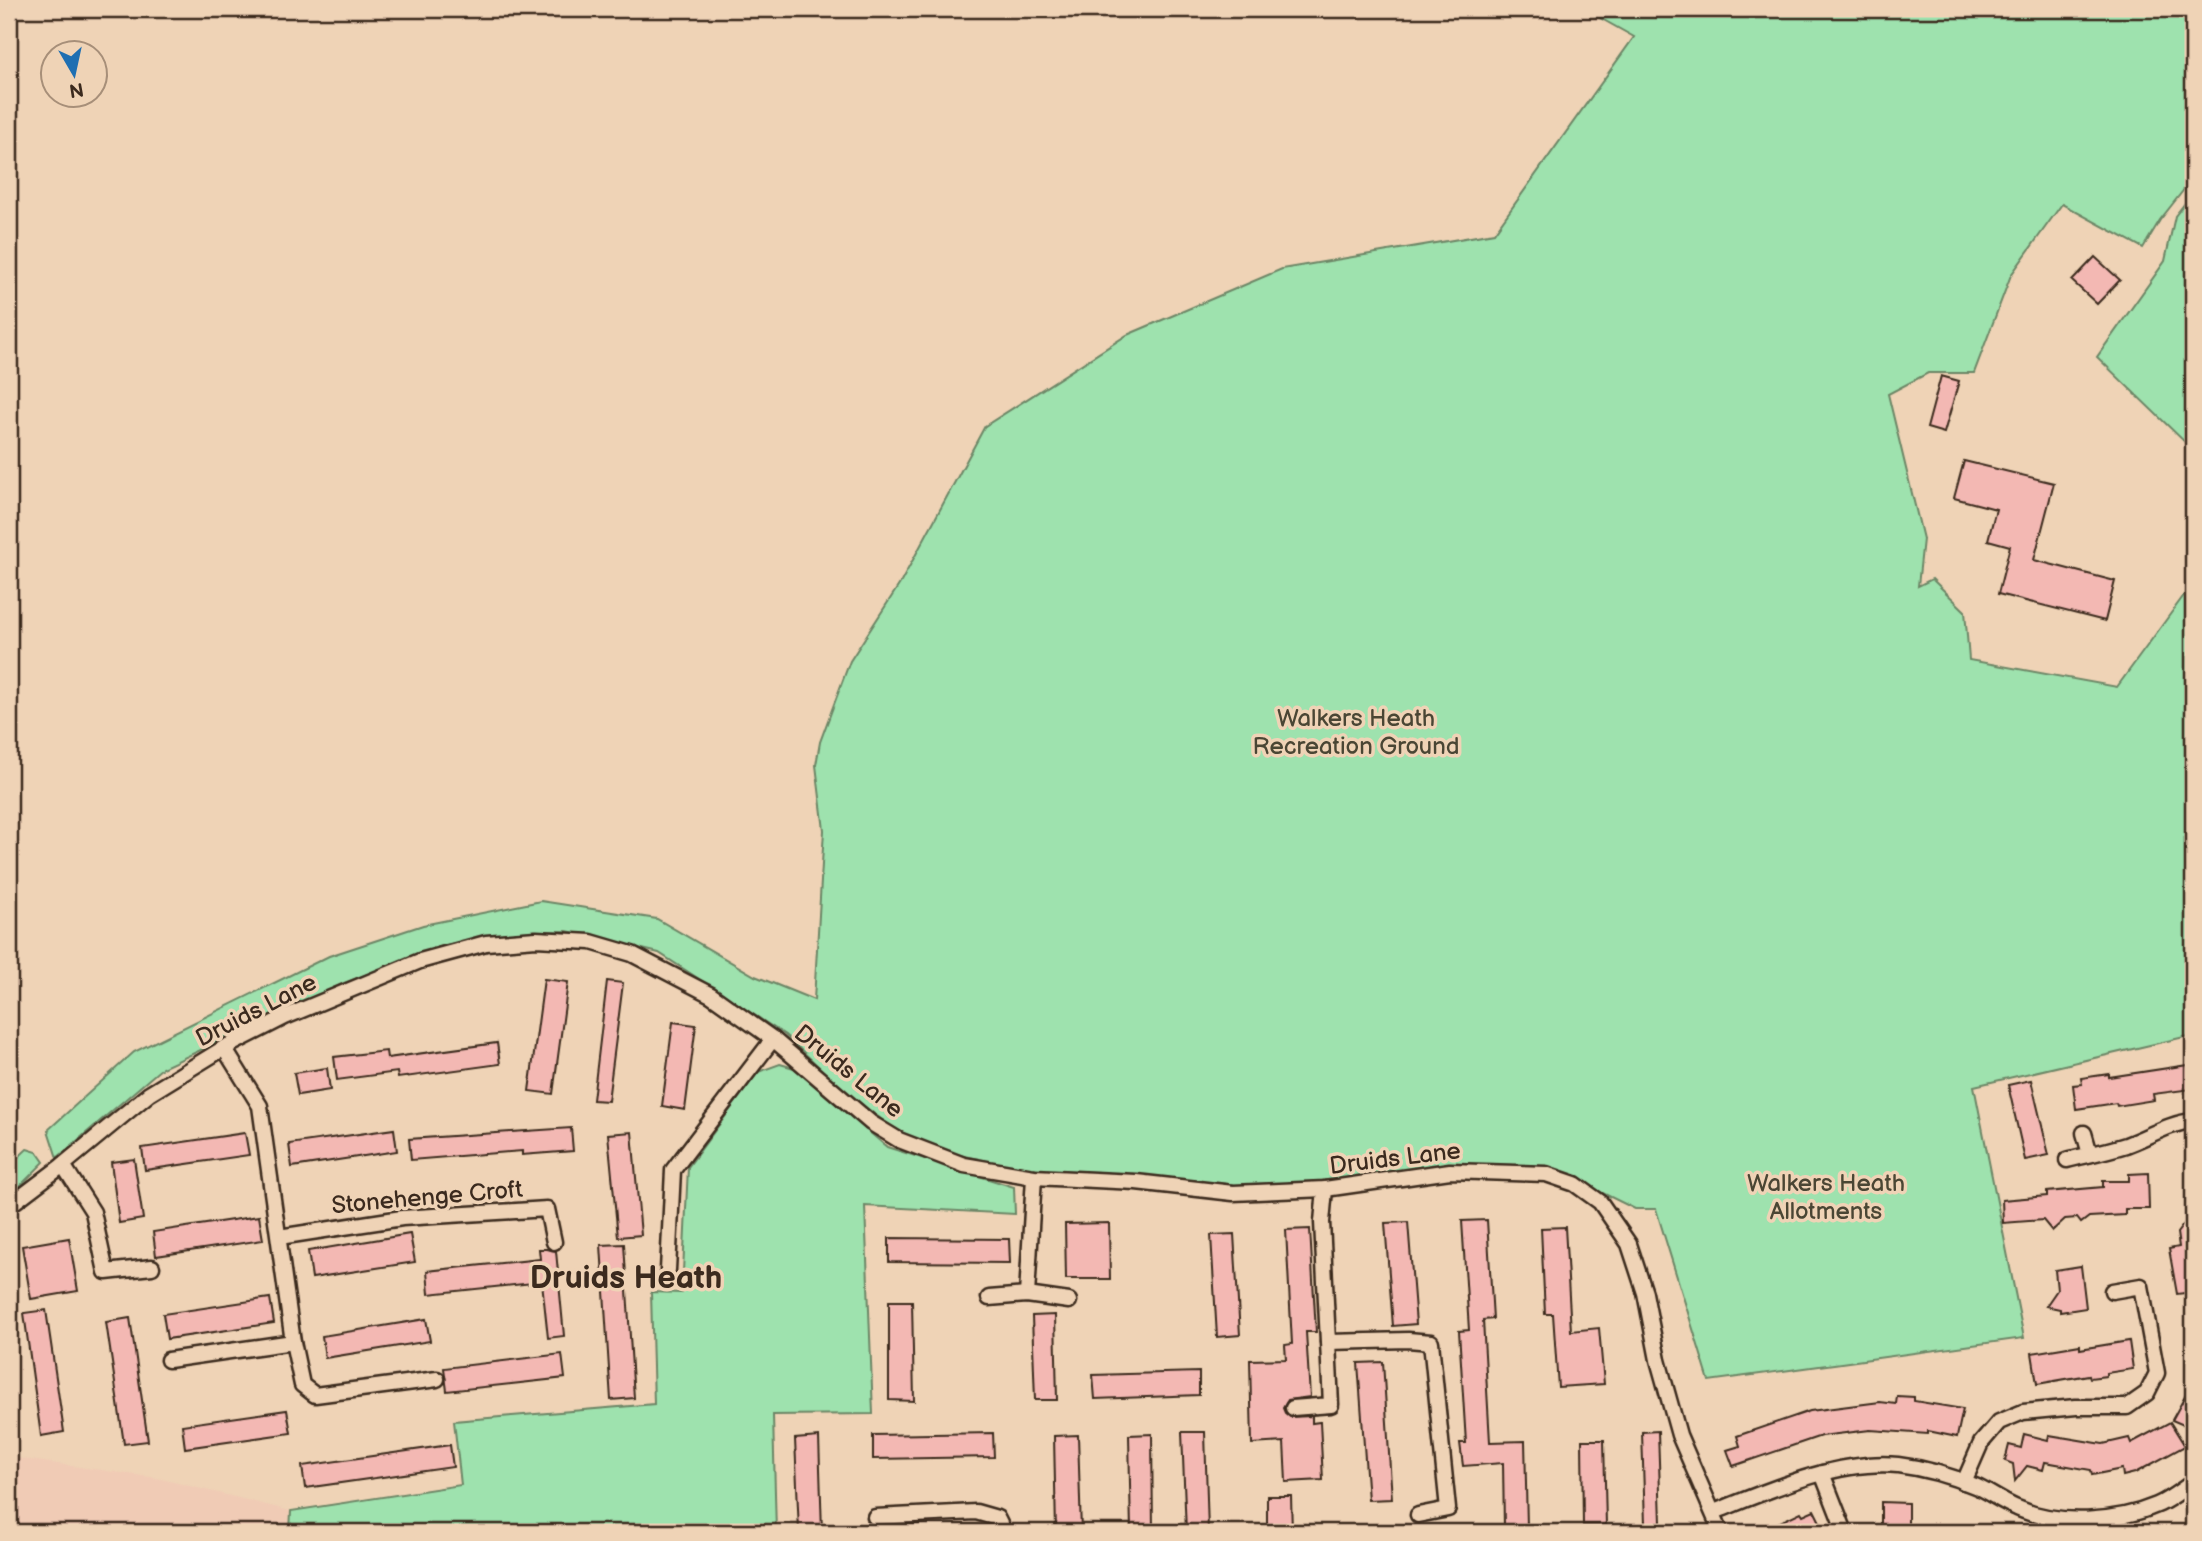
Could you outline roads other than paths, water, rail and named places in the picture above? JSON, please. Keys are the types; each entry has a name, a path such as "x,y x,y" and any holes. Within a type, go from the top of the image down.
{"street":[{"name":"Druids Lane","path":"9,1206 149,1094 225,1048 343,991 420,961 486,943 536,939 591,942 632,954 711,995 773,1040 871,1122 899,1140 964,1166 1034,1177 1136,1182 1233,1193 1325,1189 1450,1171 1546,1174 1575,1184 1600,1202 1629,1244 1645,1293 1658,1360 1679,1435 1721,1532"},
{"path":"668,1270 673,1170 773,1040"},
{"path":"225,1048 260,1106 293,1342 302,1385 315,1395 437,1379"},
{"path":"2067,1160 2127,1144 2183,1122 2193,1121"},
{"path":"2084,1133 2090,1154"},
{"path":"63,1165 93,1212 106,1272 152,1266"},
{"path":"1027,1295 1034,1177"},
{"path":"1293,1408 1331,1405 1322,1222 1325,1189"},
{"name":"Stonehenge Croft","path":"279,1237 402,1218 547,1209 554,1242"},
{"path":"1964,1482 1981,1443 1999,1422 2023,1412 2076,1407 2127,1407 2147,1393 2157,1373 2141,1286 2112,1291"},
{"path":"989,1298 1027,1295 1069,1301"},
{"path":"168,1360 293,1342"},
{"path":"1328,1342 1431,1342 1448,1509 1418,1515"},
{"path":"1713,1512 1822,1473 1869,1465 1897,1465 1921,1469 1964,1482 2020,1510 2066,1526 2158,1505 2193,1482"},
{"path":"1822,1473 1845,1532"},
{"path":"875,1517 976,1513 998,1518 1004,1532"}],"district":[{"name":"Druids Heath","path":"626,1277"}],"park label":[{"name":"Walkers Heath Recreation Ground","path":"1356,732"},
{"name":"Walkers Heath Allotments","path":"1826,1197"}]}
